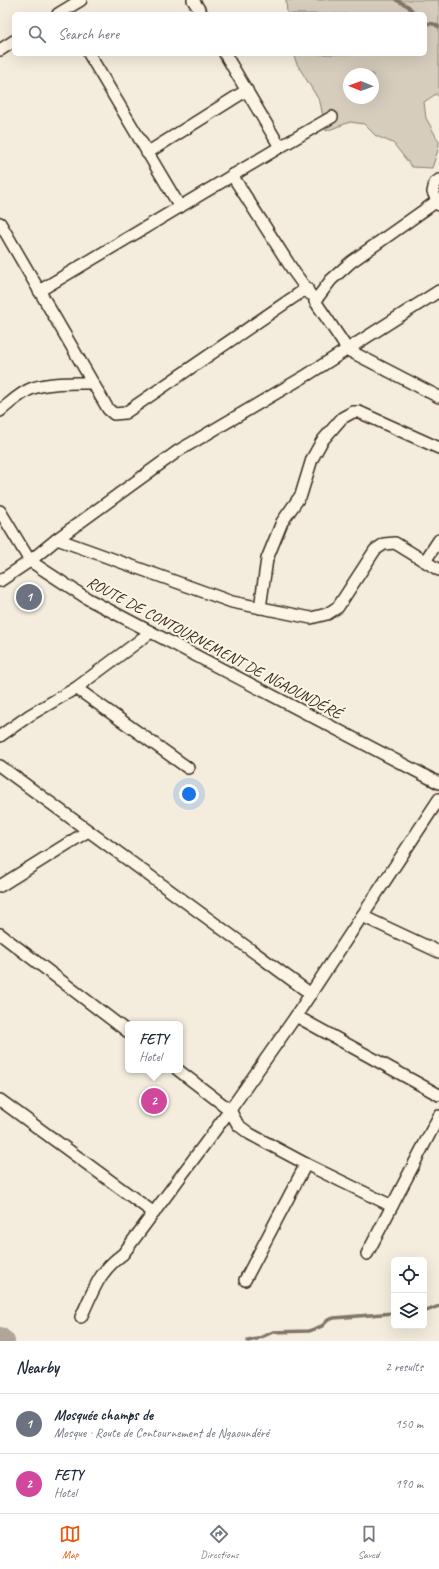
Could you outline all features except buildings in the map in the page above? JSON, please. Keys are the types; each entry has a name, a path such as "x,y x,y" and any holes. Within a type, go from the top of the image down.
{"street":[{"path":"63,12 70,0"},
{"path":"63,12 81,0"},
{"path":"193,0 201,12"},
{"path":"0,50 12,42"},
{"path":"90,56 180,207"},
{"path":"226,56 280,147"},
{"path":"147,153 247,90"},
{"path":"39,291 332,117"},
{"path":"232,175 294,272 307,288 348,350 439,397"},
{"path":"315,301 331,280 351,262 438,203 433,192 433,187 434,183 439,180"},
{"path":"0,223 92,383 108,409 114,414 125,413 307,288"},
{"path":"0,581 30,561 57,539 178,451 307,376 439,291"},
{"path":"0,411 32,389 54,384 92,383"},
{"path":"260,608 267,559 282,522 300,495 312,458 322,442 342,418 353,412 359,412 439,448"},
{"name":"ROUTE DE CONTOURNEMENT DE NGAOUNDÉRÉ","path":"0,511 30,561 88,599 439,784"},
{"path":"57,539 232,602 310,618 326,614 338,607 375,550 384,544 395,543 439,570"},
{"path":"425,561 439,540"},
{"path":"0,736 30,715 76,688 151,632"},
{"path":"76,688 188,768"},
{"path":"0,766 311,994"},
{"path":"81,1317 100,1276 111,1263 124,1254 230,1110 311,994 439,799"},
{"path":"0,886 88,831"},
{"path":"362,916 439,952"},
{"path":"0,934 125,1030"},
{"path":"296,1016 439,1095"},
{"path":"182,1073 230,1110 238,1125 250,1134 306,1164 392,1206"},
{"path":"0,1100 154,1213"},
{"path":"366,1254 439,1116"},
{"path":"245,1280 306,1164"}],"shaded area":[{"path":"286,0 439,0 439,97 436,94 424,102 426,118 439,142 439,147 432,168 412,167 393,143 376,136 364,124 350,122 326,131 320,102 294,56 427,56 427,12 287,12"}],"waterway":[{"path":"396,0 408,6 413,12"},
{"path":"427,23 434,24 439,27"},
{"path":"427,1311 439,1306"},
{"path":"248,1341 273,1332 309,1331 322,1326 328,1320 334,1318 391,1313"},
{"path":"0,1337 5,1341"}],"place":[{"name":"Mosquée champs de","path":"29,597"},
{"name":"FETY","path":"154,1101"}]}
